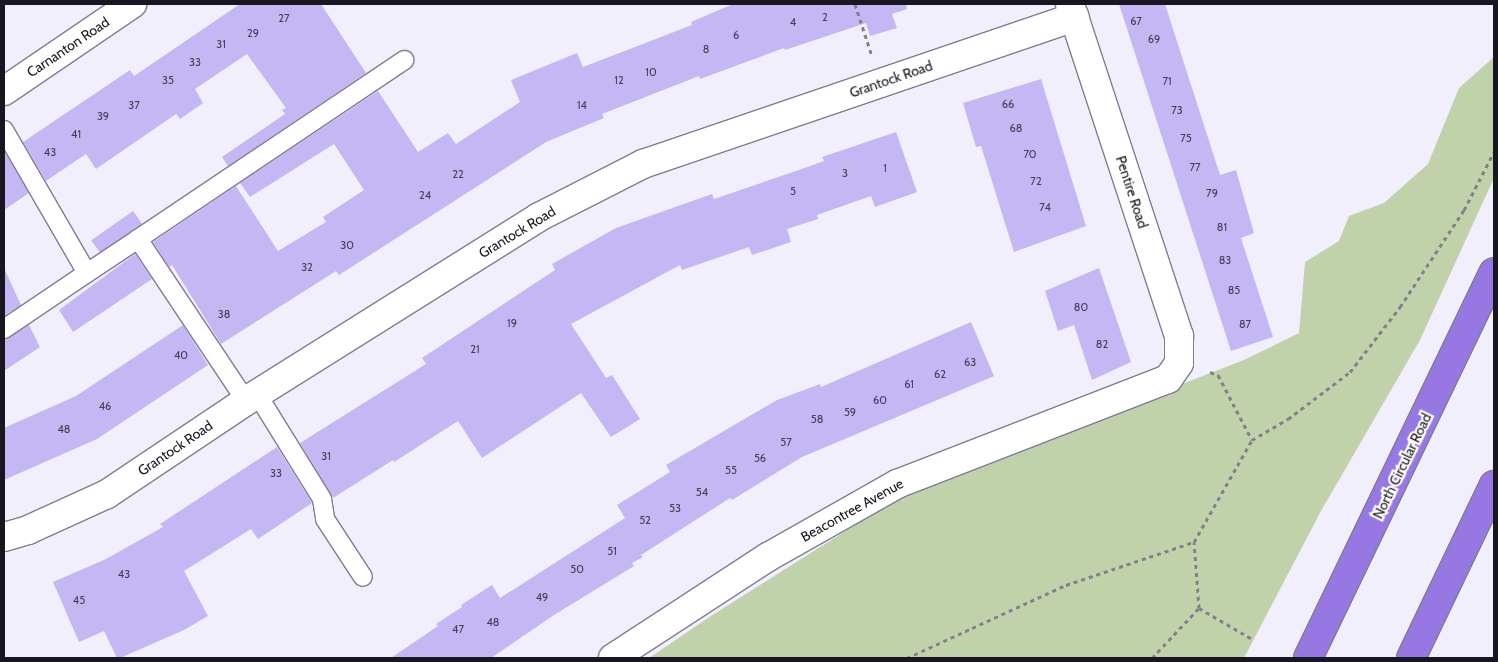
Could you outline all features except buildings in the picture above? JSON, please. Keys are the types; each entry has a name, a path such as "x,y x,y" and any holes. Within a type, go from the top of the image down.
{"highway":[{"name":"North Circular Road","path":"1308,658 1494,272"},
{"path":"1411,658 1494,485"}],"street":[{"name":"Carnanton Road","path":"4,91 132,4"},
{"name":"Pentire Road","path":"1073,11 1179,336 1179,363 1168,379"},
{"name":"Grantock Road","path":"4,537 28,530 107,494 252,398 539,217 643,164 1073,11"},
{"name":"Beacontree Avenue","path":"613,658 768,557 897,484 1168,379"}],"lane":[{"path":"4,329 404,60"},
{"path":"4,130 87,273"},
{"path":"138,239 322,499 325,519 362,577"}],"path":[{"path":"856,4 869,46"},
{"path":"1152,658 1199,608 1194,542 1252,440 1288,419 1350,372 1406,299 1464,210 1494,152"},
{"path":"1218,375 1252,440"},
{"path":"907,658 1066,586 1194,542"},
{"path":"1199,608 1252,639"}],"green space":[{"path":"1494,57 1494,178 1420,340 1321,511 1244,658 649,658 711,616 912,489 1244,360 1299,333 1305,262 1339,241 1349,216 1384,203 1428,164 1459,88"}]}
